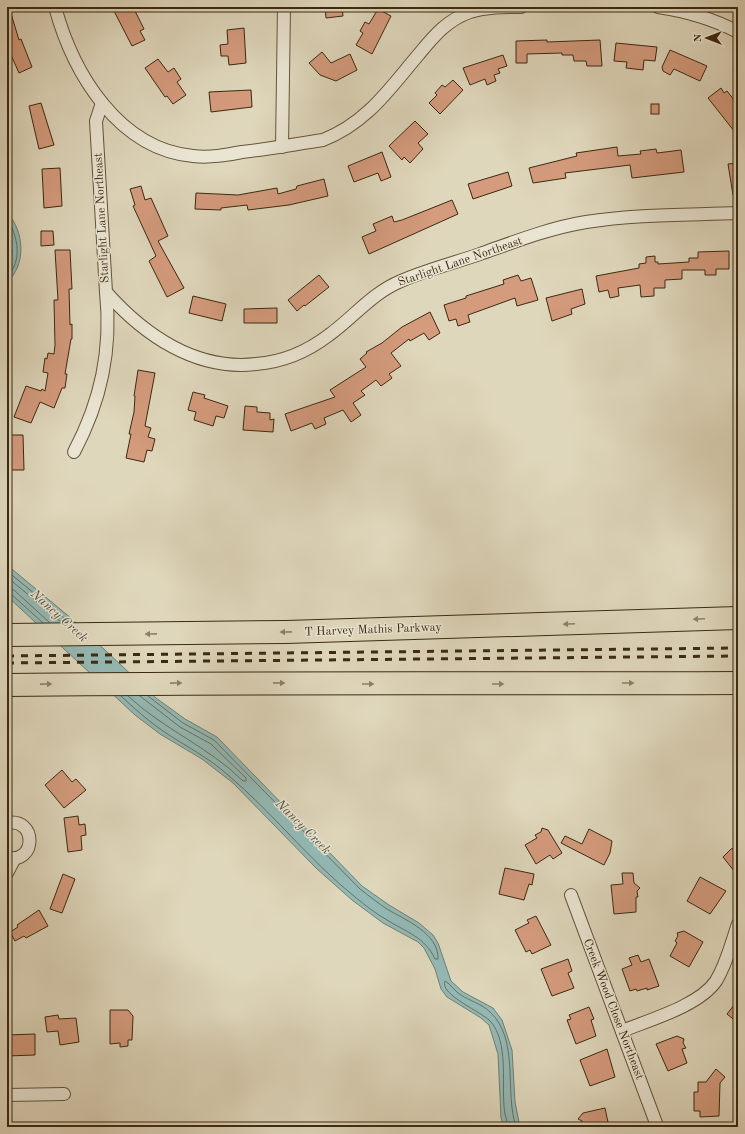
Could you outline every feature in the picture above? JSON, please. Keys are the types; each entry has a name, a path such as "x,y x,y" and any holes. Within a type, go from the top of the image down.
{"highway":[{"name":"T Harvey Mathis Parkway","path":"7,635 190,633 738,618"},
{"path":"7,684 240,682 329,684 738,683"}],"street":[{"path":"55,7 67,45 77,64 102,103 118,120 137,135 160,148 177,154 211,157 323,140 352,126 369,111 442,27 470,13 485,8 521,7"},
{"path":"282,147 284,7"},
{"path":"658,7 699,16 738,32"},
{"name":"Starlight Lane Northeast","path":"102,103 96,121 106,292 139,325 179,350 213,362 237,365 256,364 286,358 312,347 330,334 372,298 401,280 557,228 613,218 738,213"},
{"path":"74,452 92,415 104,375 108,334 106,292"},
{"path":"7,823 18,823 23,826 30,836 30,842 25,853 11,858 7,873"},
{"name":"Creek Wood Close Northeast","path":"571,895 656,1123"},
{"path":"622,1031 685,1004 706,992 715,982 727,960 738,924"},
{"path":"7,1095 64,1094"}],"water":[{"path":"7,213 13,220 17,229 21,248 18,267 7,282"},
{"name":"Nancy Creek","path":"7,565 72,619 156,698 185,719 217,737 362,886 389,905 419,923 433,935 438,943 451,981 463,992 493,1008 502,1020 512,1050 515,1102 520,1127 504,1127 501,1118 498,1054 489,1025 481,1018 447,997 441,989 435,969 424,948 418,942 383,923 352,900 316,868 233,783 202,759 160,734 135,715 7,596"}],"building":[{"path":"7,7 9,7 19,40 21,39 32,67 19,73 7,46"},
{"path":"122,7 133,7 144,29 140,31 145,40 132,46 114,11"},
{"path":"325,7 342,7 343,16 326,18"},
{"path":"378,9 391,16 372,54 356,45 363,33 360,31 365,22 369,24"},
{"path":"244,28 246,63 229,65 228,56 221,56 220,45 228,44 227,30"},
{"path":"547,40 547,42 600,40 602,66 587,66 586,61 574,61 573,55 562,55 562,53 527,54 527,63 516,63 516,41"},
{"path":"616,43 657,47 655,61 644,60 643,70 626,68 627,62 614,61"},
{"path":"670,50 707,66 700,81 674,69 670,75 663,71 662,67"},
{"path":"322,52 331,63 350,54 357,70 336,81 320,75 309,63"},
{"path":"503,55 507,66 498,69 500,73 494,75 496,81 487,85 485,79 470,85 463,68"},
{"path":"158,59 168,72 174,68 181,79 177,82 186,95 173,104 167,96 165,97 145,68"},
{"path":"453,80 463,90 440,114 429,103 437,95 435,93 442,85 445,87"},
{"path":"721,88 724,93 727,91 738,105 738,136 708,98"},
{"path":"251,90 252,107 211,112 209,92"},
{"path":"41,103 54,145 39,149 29,106"},
{"path":"651,104 659,104 659,114 651,114"},
{"path":"415,121 428,134 418,143 423,149 410,163 404,157 402,160 389,146"},
{"path":"617,147 618,156 641,154 640,151 656,149 657,153 681,150 684,172 632,178 630,165 565,173 566,178 533,183 529,168 577,156 576,153"},
{"path":"382,152 391,177 381,181 378,173 354,182 348,166"},
{"path":"738,163 738,195 733,195 728,164"},
{"path":"60,168 62,206 44,208 42,169"},
{"path":"508,172 512,186 473,199 468,184"},
{"path":"324,179 328,196 289,205 248,210 247,205 221,208 221,210 195,209 196,193 238,195 277,188 278,194 296,189 297,186"},
{"path":"141,186 145,200 151,198 168,236 158,241 184,288 167,297 149,261 156,256 133,206 135,205 130,189"},
{"path":"452,200 458,214 369,254 362,237 376,231 373,224 392,216 394,222 402,220"},
{"path":"41,231 53,231 54,245 41,246"},
{"path":"55,250 70,250 72,289 69,289 72,339 65,374 67,374 65,388 62,388 54,408 40,402 31,423 14,417 26,386 45,391 48,373 43,372 45,358 47,359 48,353 54,354 55,345 54,300 58,300"},
{"path":"729,251 729,269 716,269 716,275 705,275 705,270 682,270 682,279 665,280 665,288 654,288 654,296 641,297 640,285 618,288 619,296 610,298 608,290 599,292 596,276 639,268 639,264 646,263 646,257 655,256 655,262 658,262 658,264 689,262 689,258 698,258 698,252"},
{"path":"319,275 329,287 297,311 288,300"},
{"path":"518,275 521,281 531,278 538,300 517,306 515,298 468,315 470,322 458,326 456,319 449,321 444,305 466,298 466,296 504,284 503,280"},
{"path":"582,289 585,304 571,309 572,314 552,321 546,298"},
{"path":"193,296 226,304 222,321 189,313"},
{"path":"277,308 277,323 244,323 244,309"},
{"path":"430,312 440,333 429,340 424,333 410,341 409,339 391,353 401,366 389,374 392,378 381,386 376,380 361,391 365,395 353,403 361,415 351,422 343,410 324,418 326,424 315,429 312,423 291,431 285,414 335,397 330,390 366,367 360,359 367,353 366,352 382,343 402,327"},
{"path":"138,370 155,373 145,426 151,428 148,437 155,439 152,451 147,450 144,462 126,458 134,412 134,396"},
{"path":"193,392 205,395 204,398 228,406 224,418 216,416 213,426 194,420 196,412 188,410"},
{"path":"245,406 257,407 257,412 270,413 270,420 274,419 273,432 243,430"},
{"path":"7,435 23,435 24,470 7,470"},
{"path":"62,770 72,782 76,779 86,790 64,808 45,785"},
{"path":"78,816 79,825 85,824 86,835 81,836 82,850 68,852 64,818"},
{"path":"542,828 548,830 562,853 553,859 550,855 536,864 525,845 537,838 535,835 541,832"},
{"path":"589,829 612,841 610,853 604,865 561,843 565,836 582,844"},
{"path":"738,847 738,876 723,857 731,849"},
{"path":"505,868 534,874 532,885 529,884 524,900 499,894"},
{"path":"622,873 633,873 634,883 640,888 637,891 638,897 636,897 636,912 614,914 611,885 623,884"},
{"path":"63,874 75,879 62,913 50,909"},
{"path":"700,877 726,891 710,914 687,901"},
{"path":"39,910 48,926 26,938 24,936 15,941 10,932 18,927 17,925"},
{"path":"536,916 551,945 532,954 530,950 526,952 515,930 529,923 527,920"},
{"path":"684,931 703,942 689,967 670,956 677,943 675,941 678,936 677,933"},
{"path":"638,955 641,962 649,959 659,986 647,990 647,988 637,991 636,989 630,991 622,969 632,965 629,958"},
{"path":"568,959 572,971 568,973 574,988 552,996 541,969"},
{"path":"738,1000 738,1023 727,1014"},
{"path":"589,1007 594,1019 591,1020 596,1036 576,1044 567,1020 571,1019 569,1015"},
{"path":"110,1010 128,1010 133,1016 132,1040 128,1040 128,1046 120,1047 120,1043 110,1044"},
{"path":"58,1015 59,1019 76,1018 79,1042 60,1045 58,1031 47,1032 45,1017"},
{"path":"35,1034 35,1055 7,1056 7,1035"},
{"path":"677,1036 684,1039 683,1043 686,1048 682,1049 687,1063 668,1071 656,1044"},
{"path":"607,1049 615,1077 590,1086 580,1060"},
{"path":"716,1069 725,1077 720,1083 719,1116 700,1117 700,1111 694,1111 694,1092 698,1092 698,1082 706,1082"},
{"path":"605,1108 609,1127 583,1127 582,1121 578,1119 583,1113"}],"railway":[{"path":"7,656 738,648"},
{"path":"7,663 738,656"}]}
